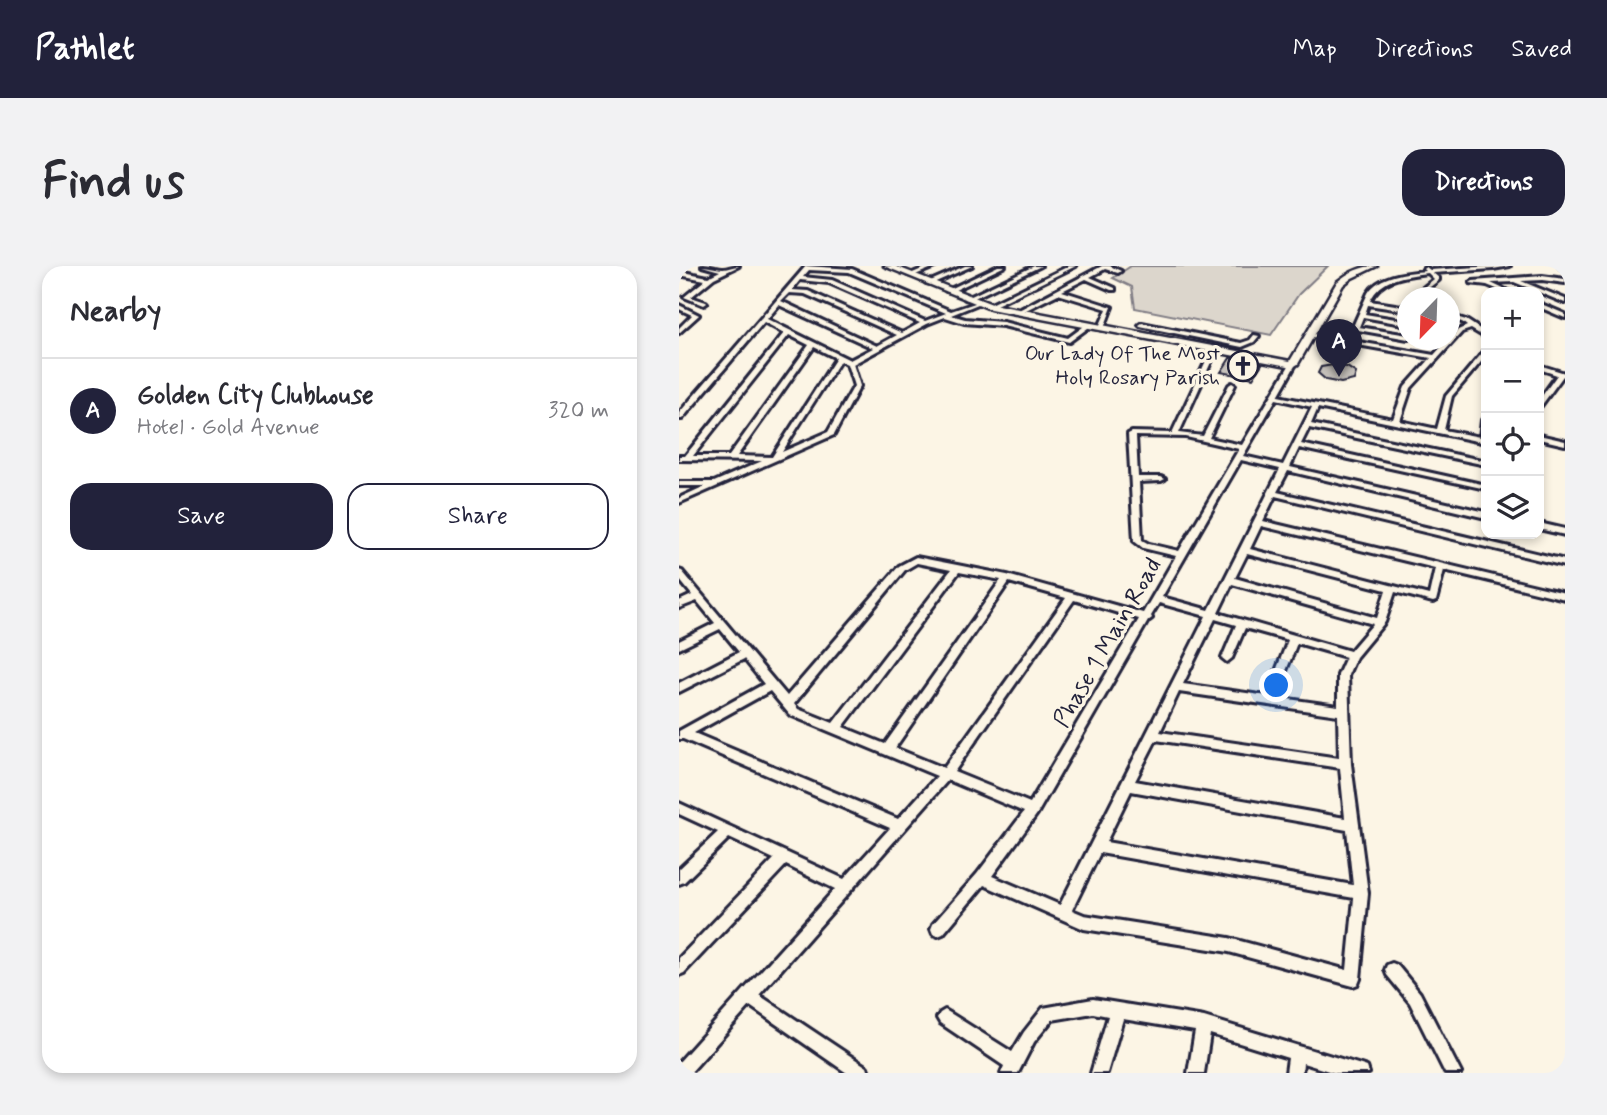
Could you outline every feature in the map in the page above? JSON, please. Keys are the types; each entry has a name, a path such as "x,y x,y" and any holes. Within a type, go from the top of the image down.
{"street":[{"path":"705,266 723,271"},
{"path":"704,303 686,297 696,293 709,279 736,266"},
{"path":"911,275 934,266"},
{"path":"929,283 968,266"},
{"path":"949,291 1002,266"},
{"path":"850,363 1038,266"},
{"path":"990,306 1073,266"},
{"path":"1142,325 1293,364 1340,284 1349,276 1373,266"},
{"path":"1349,343 1374,289 1384,280 1426,269 1507,266"},
{"path":"679,417 808,267 850,270 964,321 1003,324 1069,341 1089,325"},
{"path":"893,267 972,301 1018,312 1219,347 1242,345 1256,336"},
{"path":"1018,312 1105,267 1118,271"},
{"path":"1426,269 1437,279 1426,287"},
{"path":"679,273 709,279"},
{"path":"1086,277 1113,289"},
{"path":"798,278 830,281 925,323"},
{"path":"1542,278 1565,287"},
{"path":"1473,284 1510,279 1542,278 1565,281"},
{"path":"1510,279 1565,301"},
{"path":"1483,282 1495,287"},
{"path":"788,291 806,292 902,335"},
{"path":"1058,292 1110,308 1101,327"},
{"path":"778,302 877,348"},
{"path":"1369,303 1397,308"},
{"path":"679,307 696,315 679,331"},
{"path":"1544,307 1565,316"},
{"path":"1363,316 1397,321"},
{"path":"679,501 831,433 857,386 850,363 762,319"},
{"path":"1460,321 1481,332"},
{"path":"1461,331 1472,326"},
{"path":"1356,328 1397,335"},
{"path":"683,458 788,332"},
{"path":"1310,336 1435,357"},
{"path":"731,458 813,344"},
{"path":"1175,433 1219,347"},
{"path":"1396,422 1408,387 1443,350"},
{"path":"774,459 839,358"},
{"path":"1440,431 1449,396 1481,358"},
{"name":"Phase 1 Main Road","path":"938,929 982,878 1033,810 1293,364"},
{"path":"1544,369 1563,375 1544,399"},
{"path":"1205,439 1232,385"},
{"path":"1275,397 1481,439"},
{"path":"1063,914 1316,406"},
{"path":"1307,425 1481,462"},
{"path":"1183,555 1146,546 1138,541 1132,434 1175,433 1205,439 1285,468 1481,513"},
{"path":"1544,438 1565,443"},
{"path":"1297,445 1481,486"},
{"path":"683,458 774,459"},
{"path":"1135,480 1161,480"},
{"path":"679,484 716,484"},
{"path":"1272,494 1565,563"},
{"path":"1258,523 1565,596"},
{"path":"1544,527 1565,532"},
{"path":"1244,550 1433,599 1440,567"},
{"path":"787,704 902,568 916,560 1007,578 1147,618"},
{"path":"835,729 957,568"},
{"path":"679,573 794,712 1033,810"},
{"path":"887,750 1007,578"},
{"path":"1229,580 1380,622"},
{"path":"982,878 1084,922 1229,944 1353,979 1361,893 1345,764 1343,676 1352,655 1380,622 1391,589"},
{"path":"679,606 698,596"},
{"path":"680,1073 946,775 1072,596"},
{"path":"1159,598 1352,655"},
{"path":"1227,658 1242,623"},
{"path":"679,645 722,624"},
{"path":"1279,676 1294,639"},
{"path":"679,688 746,653"},
{"path":"681,735 771,685"},
{"path":"1176,687 1343,711"},
{"path":"1152,734 1345,764"},
{"path":"681,735 900,826"},
{"path":"1127,785 1352,825"},
{"path":"679,808 846,887"},
{"path":"679,878 728,831"},
{"path":"1096,846 1361,893"},
{"path":"679,968 784,858"},
{"path":"1392,970 1415,998 1453,1073"},
{"path":"748,996 861,1073"},
{"path":"945,1018 1011,1068 1048,1013 1093,1006 1204,1025 1360,1073"},
{"path":"1099,1073 1118,1009"},
{"path":"1196,1073 1204,1025"},
{"path":"1294,1073 1296,1052"}],"shaded area":[{"path":"1131,266 1328,266 1299,294 1271,335 1135,308 1132,287 1113,278"}],"building":[{"name":"Our Lady Of The Most Holy Rosary Parish","path":"1230,358 1262,364 1253,378 1221,372"},
{"path":"1321,367 1347,367 1356,373 1354,380 1341,383 1326,380 1318,373"}],"place":[{"name":"Our Lady Of The Most Holy Rosary Parish","path":"1243,366"},
{"name":"Golden City Clubhouse","path":"1339,377"}]}
